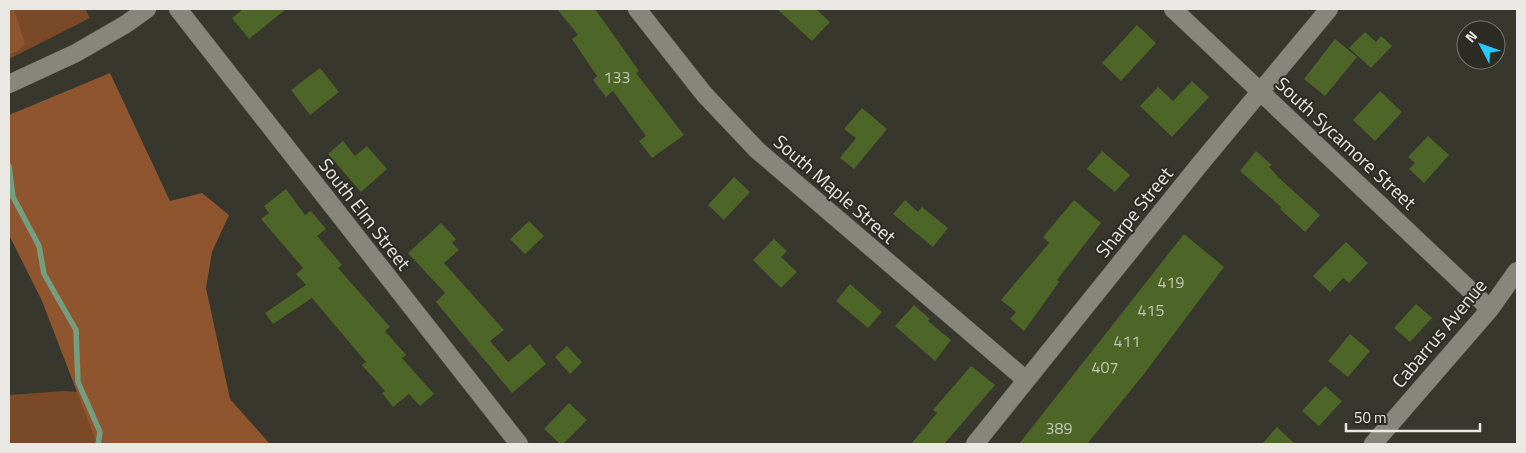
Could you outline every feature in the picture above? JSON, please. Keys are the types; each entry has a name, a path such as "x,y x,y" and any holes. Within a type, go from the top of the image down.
{"street":[{"path":"9,84 76,53 126,24 147,9"},
{"name":"South Elm Street","path":"178,9 519,444"},
{"name":"South Maple Street","path":"637,9 704,94 757,150 1026,380"},
{"name":"South Sycamore Street","path":"1172,9 1490,309"},
{"name":"Sharpe Street","path":"975,444 1329,9"},
{"name":"Cabarrus Avenue","path":"1373,444 1490,309 1517,270"}],"shaded area":[{"path":"9,9 85,9 90,18 9,59"},
{"path":"9,9 14,9 25,44 18,51 9,54"},
{"path":"110,73 170,201 202,193 229,215 212,252 206,288 230,399 270,444 97,444 42,301 9,235 9,115"},
{"path":"64,391 165,399 246,444 9,444 9,395"}],"building":[{"path":"243,9 286,9 249,39 232,18"},
{"path":"557,9 595,9 639,71 636,73 684,135 652,158 639,141 646,136 613,91 606,97 593,80 597,76 572,39 578,35"},
{"path":"777,9 816,9 830,22 812,41"},
{"path":"1137,25 1156,43 1121,81 1102,63"},
{"path":"1365,32 1376,42 1381,36 1392,46 1371,68 1349,48"},
{"path":"1335,39 1357,57 1325,96 1304,79"},
{"path":"320,68 339,92 310,115 291,90"},
{"path":"1192,81 1209,97 1172,137 1140,106 1158,87 1173,101"},
{"path":"1380,91 1402,112 1375,141 1353,120"},
{"path":"862,108 887,129 854,169 840,158 856,138 844,129"},
{"path":"1428,136 1449,155 1424,183 1409,169 1415,163 1408,157"},
{"path":"343,141 355,156 367,146 387,169 361,192 328,154"},
{"path":"1102,151 1130,175 1115,192 1087,169"},
{"path":"1256,151 1272,165 1269,167 1279,178 1320,215 1305,232 1280,209 1281,207 1240,171"},
{"path":"734,177 750,192 724,220 708,205"},
{"path":"286,189 305,215 311,211 326,229 317,236 342,265 338,268 390,327 385,331 406,355 402,358 434,394 420,406 409,394 393,407 382,393 385,391 362,365 366,362 312,298 273,324 265,313 306,285 296,274 303,268 261,219 269,213 264,206"},
{"path":"905,200 918,212 922,207 948,228 933,247 893,214"},
{"path":"1074,200 1101,223 1057,280 1059,282 1024,331 1010,319 1016,312 1001,300 1049,243 1043,237"},
{"path":"529,221 544,236 525,254 510,239"},
{"path":"441,223 456,239 452,243 459,250 444,263 504,330 490,341 508,362 530,344 546,364 512,393 436,302 445,293 408,253"},
{"path":"1184,234 1224,267 1144,374 1087,444 1019,444"},
{"path":"774,239 787,251 781,257 797,272 781,288 753,260"},
{"path":"1346,242 1368,263 1349,283 1343,278 1330,292 1313,276"},
{"path":"850,284 882,312 868,328 836,301"},
{"path":"1416,304 1432,318 1410,342 1394,328"},
{"path":"914,305 930,319 928,321 951,340 935,361 895,326"},
{"path":"1350,334 1370,351 1348,377 1328,361"},
{"path":"567,346 582,362 570,374 555,357"},
{"path":"971,366 995,385 944,444 911,444 937,413 933,410"},
{"path":"1325,386 1342,401 1319,426 1302,411"},
{"path":"569,403 587,420 563,444 560,444 544,429"},
{"path":"1277,427 1295,444 1262,444"}],"waterway":[{"path":"9,166 13,197 39,246 44,274 76,330 78,382 100,432 98,444"}]}
